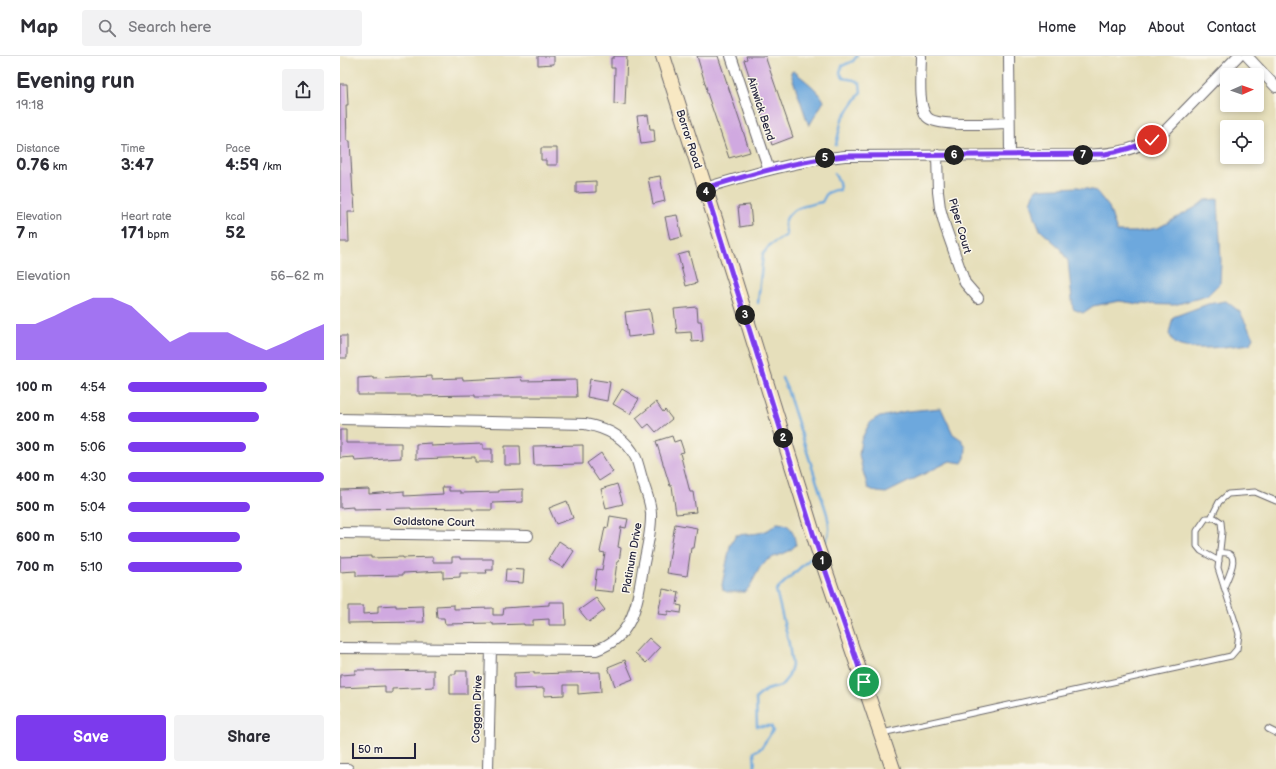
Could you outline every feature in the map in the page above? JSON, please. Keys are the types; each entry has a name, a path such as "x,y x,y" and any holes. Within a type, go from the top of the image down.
{"street":[{"name":"Borror Road","path":"663,56 818,550 893,769"},
{"name":"Ainwick Bend","path":"731,56 769,170"},
{"path":"921,56 921,97 924,110 928,117 934,122 949,124 1009,123"},
{"path":"1009,56 1010,155"},
{"path":"705,188 804,161 845,156 1105,154 1121,152 1152,140 1165,131 1238,56"},
{"path":"1248,56 1276,87"},
{"name":"Piper Court","path":"937,156 938,192 940,208 945,226 965,283 978,298"},
{"name":"Platinum Drive","path":"340,419 585,424 598,426 612,432 627,445 636,458 650,506 651,516 637,599 631,620 618,638 596,650 340,648"},
{"name":"Goldstone Court","path":"340,533 528,536"},
{"name":"Coggan Drive","path":"488,769 491,649"},
{"path":"340,769 348,769"}],"lane":[{"path":"1211,518 1219,502 1228,494 1255,492 1276,501"},
{"path":"881,734 1231,656 1237,649 1239,634 1218,568 1219,561 1220,553 1222,532 1221,522 1215,518 1206,518 1197,531 1197,546 1201,551 1219,561"},
{"path":"1220,553 1227,552 1230,554 1233,564 1224,587"},
{"path":"1268,729 1276,733"}],"water":[{"path":"794,71 814,88 824,101 809,126 791,74 791,72"},
{"path":"1078,187 1096,191 1109,207 1117,232 1135,232 1158,228 1196,207 1205,200 1218,199 1221,261 1220,283 1207,296 1174,305 1139,304 1119,301 1093,306 1083,313 1073,309 1068,261 1058,246 1040,230 1031,202 1036,189"},
{"path":"1226,301 1240,312 1253,337 1250,344 1190,348 1174,342 1169,334 1173,317 1208,304"},
{"path":"941,408 953,434 962,440 966,448 965,458 962,463 950,461 886,493 877,492 868,488 859,454 861,440 869,424 876,418 907,411"},
{"path":"777,523 789,527 793,533 796,545 785,553 766,561 745,592 727,592 723,590 722,585 730,546 736,535 763,532"}],"building":[{"path":"538,56 554,56 554,64 538,65"},
{"path":"614,56 627,56 625,105 614,104 615,68 611,68 611,58 614,58"},
{"path":"697,56 718,56 750,152 729,158 706,90"},
{"path":"746,56 765,56 793,137 772,145 744,60 747,59"},
{"path":"340,84 347,84 347,141 350,141 355,212 348,212 349,242 340,242"},
{"path":"648,115 650,129 654,129 655,142 641,144 637,116"},
{"path":"541,148 557,148 557,165 546,165 546,160 541,160"},
{"path":"660,176 665,201 653,204 648,178"},
{"path":"596,181 596,192 576,193 576,182"},
{"path":"750,205 752,225 740,227 738,206"},
{"path":"677,215 682,237 670,240 665,217"},
{"path":"689,252 697,283 686,286 678,255"},
{"path":"697,307 698,321 701,321 703,341 692,342 691,332 677,333 674,309"},
{"path":"650,309 654,334 628,337 625,312"},
{"path":"340,336 347,336 347,358 340,358"},
{"path":"432,376 432,379 463,378 463,380 521,377 522,381 576,380 577,397 358,395 358,378 373,377 373,379"},
{"path":"590,379 610,382 607,401 587,397"},
{"path":"622,389 639,399 630,414 613,404"},
{"path":"656,402 663,412 665,410 672,419 656,432 649,424 644,428 636,418"},
{"path":"340,430 346,430 346,443 401,443 401,458 355,461 354,457 340,458"},
{"path":"672,436 674,442 680,440 684,452 680,453 690,492 693,492 696,512 676,514 672,486 670,486 656,441"},
{"path":"431,443 431,446 483,444 483,449 492,449 492,462 475,462 475,457 416,459 416,444"},
{"path":"583,445 583,464 534,465 533,446"},
{"path":"505,446 520,446 521,465 505,465"},
{"path":"601,453 613,472 599,481 587,463"},
{"path":"617,484 623,504 606,508 601,489"},
{"path":"442,487 449,487 449,491 460,491 460,493 499,492 499,490 523,489 523,502 492,503 492,510 472,510 472,508 340,508 340,490 369,489 369,494 404,491 404,496 443,494"},
{"path":"567,501 573,518 556,524 549,508"},
{"path":"610,516 628,519 626,528 621,527 618,547 621,548 619,562 617,562 613,592 594,590 597,569 602,570 605,553 600,552 605,527 608,528"},
{"path":"675,524 697,528 694,548 691,548 687,576 667,573"},
{"path":"559,541 574,551 563,568 548,559"},
{"path":"371,556 371,558 433,557 433,562 452,562 452,557 460,557 460,559 493,559 493,570 486,570 487,573 460,573 460,577 443,578 443,571 403,573 403,575 356,576 356,571 340,572 340,557"},
{"path":"506,569 524,570 523,583 505,582"},
{"path":"663,589 679,592 677,605 682,606 681,613 668,611 668,615 658,614"},
{"path":"596,598 605,610 589,622 579,610"},
{"path":"549,602 565,602 566,625 549,625 549,619 533,620 533,625 493,625 493,623 445,624 444,618 437,618 436,606 454,605 454,609 493,608 493,615 503,615 504,608 549,605"},
{"path":"396,605 396,607 423,606 424,622 348,623 348,606 363,606 363,614 378,613 378,606"},
{"path":"649,638 660,648 646,663 635,653"},
{"path":"625,660 633,679 615,686 608,667"},
{"path":"355,670 434,670 434,687 392,689 392,693 385,693 385,686 340,688 340,675 355,674"},
{"path":"456,671 467,671 467,694 450,694 450,674 456,674"},
{"path":"534,672 534,674 600,672 601,692 578,694 578,685 564,685 564,695 544,696 544,688 514,689 514,673"}],"waterway":[{"path":"836,145 842,119 861,92 860,83 843,78 840,72 842,66 853,61 857,56"},
{"path":"758,303 763,254 770,245 787,235 785,224 790,213 805,206 822,202 827,193 840,190 839,182 834,173"},
{"path":"782,378 787,389 827,514 829,531 822,546"},
{"path":"755,769 754,752 761,748 773,730 771,726 757,726 756,698 766,690 781,686 788,677 792,666 789,644 776,590 815,554"}],"route":[{"path":"864,682 817,546 705,188 789,164 824,158 845,156 1105,154 1121,152 1152,140"}]}
